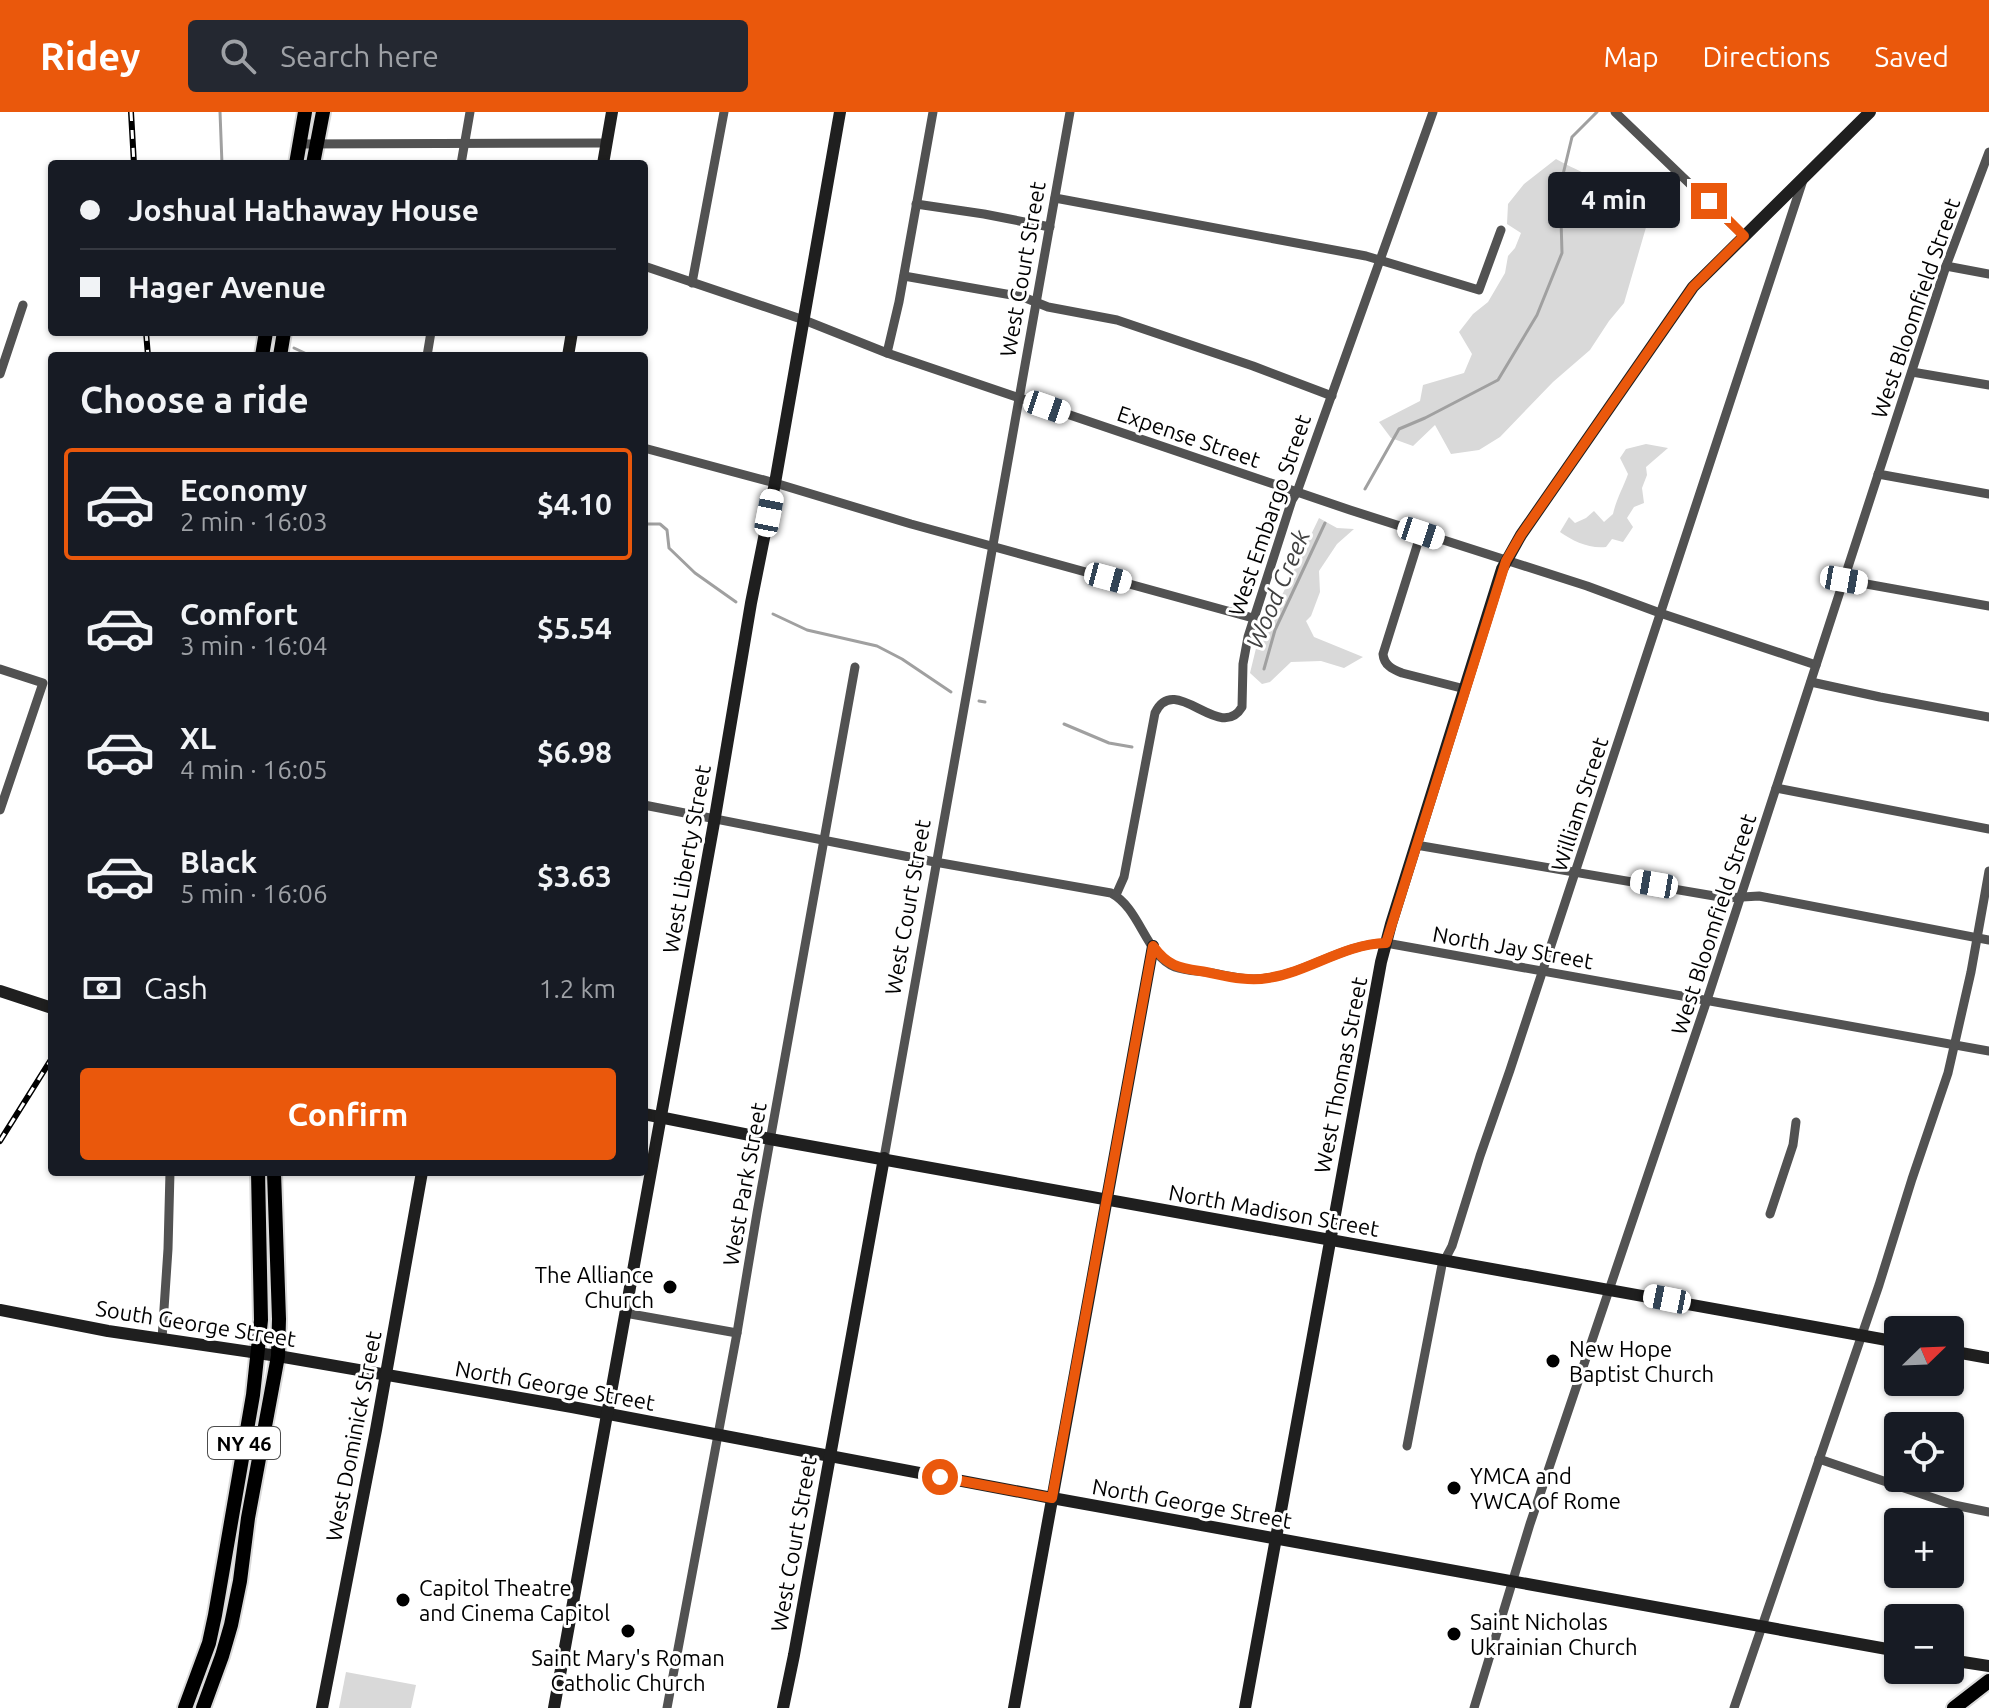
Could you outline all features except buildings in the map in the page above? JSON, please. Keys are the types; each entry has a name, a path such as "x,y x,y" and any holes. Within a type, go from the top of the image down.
{"main road":[{"path":"297,160 305,112"},
{"path":"314,160 323,112"},
{"name":"NY 46","path":"185,1708 209,1643 253,1395 261,1320 258,1176"},
{"name":"NY 46","path":"203,1708 231,1625 278,1356 274,1176"},
{"path":"1954,1708 1989,1681"}],"street":[{"path":"462,160 470,112"},
{"path":"604,160 612,112"},
{"path":"692,283 724,112"},
{"name":"West Liberty Street","path":"554,1708 840,112"},
{"path":"887,353 933,112"},
{"name":"West Court Street","path":"783,1708 1070,112"},
{"name":"West Embargo Street","path":"1116,895 1124,877 1145,759 1159,704 1176,699 1220,718 1228,718 1239,712 1243,699 1243,664 1253,618 1292,500 1433,112"},
{"path":"1615,112 1744,236"},
{"name":"West Thomas Street","path":"1245,1708 1386,943 1506,561 1693,287 1870,112"},
{"path":"299,144 607,143"},
{"name":"West Bloomfield Street","path":"1474,1708 1512,1582 1741,897 1946,266 1988,158"},
{"name":"William Street","path":"1407,1446 1438,1278 1452,1246 1804,177"},
{"path":"1055,198 1379,259 1479,290 1501,230"},
{"path":"916,204 1050,227"},
{"path":"1946,266 1989,274"},
{"name":"Expense Street","path":"648,267 1019,398 1816,665"},
{"path":"904,276 1023,297 1048,307 1117,320 1332,396"},
{"path":"0,374 23,305"},
{"path":"1912,372 1989,385"},
{"path":"648,449 1253,618"},
{"path":"1878,474 1989,494"},
{"path":"1421,533 1383,654 1384,660 1392,669 1402,673 1465,689"},
{"path":"1844,580 1989,606"},
{"name":"West Park Street","path":"667,1708 719,1434 855,667"},
{"path":"0,669 43,683 0,810"},
{"path":"1811,682 1989,717"},
{"path":"1776,788 1989,829"},
{"path":"648,806 1116,895"},
{"path":"1416,845 1726,898 1759,896 1989,940"},
{"path":"1734,1708 1948,1073 1989,871"},
{"name":"North Jay Street","path":"1116,895 1127,904 1162,958 1175,967 1259,979 1286,974 1345,950 1386,943 1989,1051"},
{"path":"1014,1708 1153,946"},
{"path":"0,991 48,1007"},
{"name":"North Madison Street","path":"648,1115 1884,1340"},
{"path":"1770,1214 1793,1145 1796,1122"},
{"path":"162,1339 170,1176"},
{"name":"West Dominick Street","path":"322,1708 421,1176"},
{"name":"South George Street","path":"0,1310 108,1331 386,1375"},
{"path":"625,1313 737,1333"},
{"path":"1964,1354 1989,1358"},
{"name":"North George Street","path":"386,1375 1884,1648"},
{"path":"1819,1459 1954,1505 1989,1512"},
{"path":"1964,1662 1989,1666"}],"shaded area":[{"path":"1556,159 1623,195 1647,224 1624,303 1590,350 1553,382 1500,437 1479,450 1451,454 1435,425 1413,446 1391,438 1379,422 1420,401 1423,385 1464,373 1472,354 1459,332 1473,314 1488,302 1505,273 1508,256 1521,233 1507,224 1508,204 1524,184"},
{"path":"1646,444 1668,448 1646,467 1647,475 1642,488 1644,503 1634,507 1627,518 1633,527 1623,542 1612,539 1606,547 1593,547 1560,532 1569,517 1575,523 1594,511 1604,522 1613,514 1628,474 1620,458 1626,449"},
{"path":"1319,518 1337,528 1354,529 1337,544 1319,571 1320,592 1306,621 1314,637 1363,657 1344,668 1321,661 1291,662 1270,682 1262,684 1250,673 1259,636"},
{"path":"346,1672 416,1685 411,1708 339,1708"}],"waterway":[{"path":"220,112 222,160"},
{"name":"Wood Creek","path":"1365,489 1399,429 1498,380 1537,315 1562,253 1560,187 1572,137 1597,112"},
{"name":"Wood Creek","path":"294,348 302,352"},
{"name":"Wood Creek","path":"1264,669 1275,630 1325,523"},
{"name":"Wood Creek","path":"648,524 660,524 667,530 669,548 695,573 736,602"},
{"name":"Wood Creek","path":"773,614 807,630 877,646 951,692"},
{"name":"Wood Creek","path":"979,701 985,702"},
{"name":"Wood Creek","path":"1064,724 1109,743 1132,747"}],"railway":[{"path":"131,112 134,160"},
{"path":"146,336 148,352"},
{"path":"0,1141 48,1064"}],"place":[{"name":"The Alliance Church","path":"670,1287"},
{"name":"New Hope Baptist Church","path":"1553,1361"},
{"name":"YMCA and YWCA of Rome","path":"1454,1488"},
{"name":"Capitol Theatre and Cinema Capitol","path":"403,1600"},
{"name":"Saint Mary's Roman Catholic Church","path":"628,1631"},
{"name":"Saint Nicholas Ukrainian Church","path":"1454,1634"}],"route":[{"path":"940,1477 1052,1498 1153,946 1162,958 1175,967 1259,979 1286,974 1345,950 1386,943 1506,561 1693,287 1744,236 1709,201"}]}
